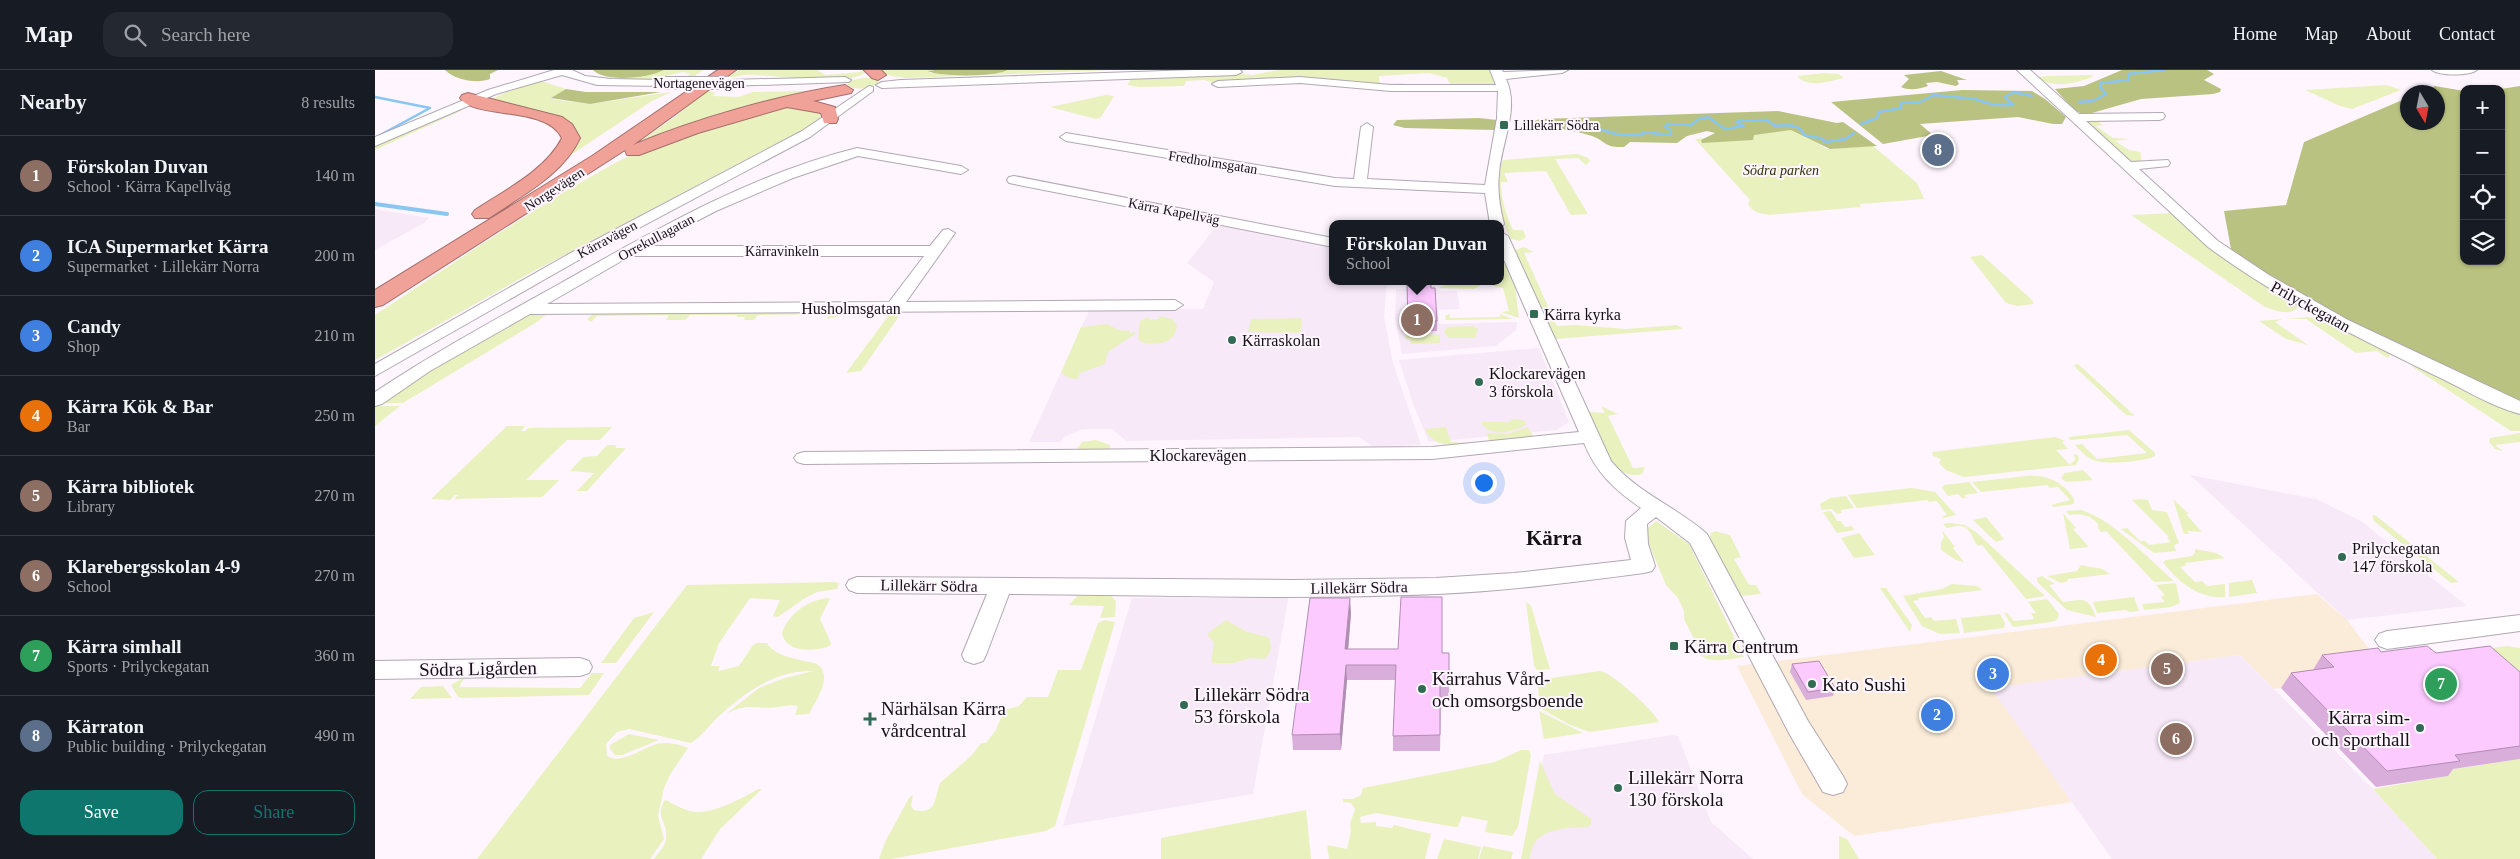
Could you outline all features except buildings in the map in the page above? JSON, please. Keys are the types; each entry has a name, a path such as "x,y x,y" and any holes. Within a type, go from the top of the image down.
{"highway":[{"name":"Norgevägen","path":"375,282 440,244 630,126 712,70"},
{"name":"Norgevägen","path":"375,300 549,193 729,76"},
{"path":"549,193 656,141 844,86"},
{"path":"440,244 555,161 569,145 571,138 565,125 556,120 471,99"},
{"path":"774,106 800,104 819,106 835,114"}],"street":[{"name":"Nortagenevägen","path":"560,70 579,78 599,81 665,83 729,76 869,90 874,77"},
{"path":"375,142 471,99 515,83 560,70"},
{"name":"Nortagenevägen","path":"580,70 599,81"},
{"name":"Nortagenevägen","path":"844,86 874,77 1147,70"},
{"name":"Nortagenevägen","path":"874,77 901,83 1234,71 1253,74 1269,70"},
{"path":"1196,82 1203,85 1300,80 1391,88 1563,70"},
{"name":"Prilyckegatan","path":"2023,70 2213,244 2271,285 2345,326 2520,408"},
{"path":"2439,70 2471,70"},
{"path":"1496,220 1491,189 1492,168 1505,119 1499,78"},
{"path":"835,114 848,96 844,86"},
{"name":"Kärravägen","path":"375,371 571,258 779,149 869,90"},
{"path":"2077,118 2159,116"},
{"path":"1360,183 1367,127"},
{"name":"Fredholmsgatan","path":"1066,137 1335,182 1491,189"},
{"name":"Orrekullagatan","path":"375,400 424,367 629,251 711,208 763,185 851,153 866,153 961,170"},
{"path":"2128,166 2163,163"},
{"name":"Kärra Kapellväg","path":"1014,180 1329,241"},
{"path":"893,308 948,232"},
{"path":"1504,249 1590,437 1608,472 1630,491 1680,522 1699,539 1789,708 1833,784"},
{"name":"Kärravinkeln","path":"629,251 936,251"},
{"name":"Husholmsgatan","path":"527,309 1175,306"},
{"name":"Klockarevägen","path":"804,458 1431,453 1590,437"},
{"name":"Lillekärr Södra","path":"857,584 1293,588 1462,586 1644,566 1639,553 1635,532 1637,520 1656,507"},
{"name":"Lillekärr Södra","path":"974,655 1001,586"},
{"path":"2387,640 2520,623"},
{"name":"Södra Ligården","path":"375,670 580,667"}],"shaded area":[{"path":"375,209 429,218 424,223 375,250"},
{"name":"Kärraskolan","path":"1218,224 1329,247 1329,285 1387,285 1384,317 1393,363 1421,445 1372,446 1359,437 1126,441 1112,429 1083,429 1064,437 1060,442 1029,442 1090,309 1203,309 1214,282 1187,263"},
{"path":"1431,288 1441,291 1457,291 1460,309 1438,310 1439,324 1517,322 1516,330 1496,346 1402,354 1395,317 1396,289"},
{"name":"Klockarevägen 3 förskola","path":"1539,348 1569,422 1557,430 1429,442 1413,404 1399,360"},
{"name":"Prilyckegatan 147 förskola","path":"2190,475 2316,499 2361,521 2467,606 2347,620"},
{"path":"2317,594 2347,620 2379,662 2324,682 2274,689 2240,655 1992,688 2072,802 1854,836 1802,794 1737,666"},
{"name":"Lillekärr Södra 53 förskola","path":"1289,595 1253,794 1063,826 1132,598"},
{"path":"2240,655 2373,789 2437,859 2112,859 1991,688"},
{"name":"Lillekärr Norra 130 förskola","path":"1673,735 1678,736 1711,822 1753,859 1523,859 1544,755"}],"green space":[{"path":"445,70 498,70 490,74 490,79 473,81 460,79"},
{"path":"593,70 664,70 638,77 617,78 607,77"},
{"path":"664,70 703,70 688,81 682,79 690,74 683,72 648,80 608,78 638,77"},
{"path":"739,70 817,70 826,75 861,72 862,70 867,72 856,77 825,80 744,75 721,81"},
{"path":"878,70 930,70 930,73 949,75 999,73 1006,70 1112,70 906,78 891,76"},
{"path":"1007,70 992,74 968,75 928,71"},
{"path":"1279,70 1491,70 1498,84 1496,86 1445,86 1444,84 1450,84 1447,78 1429,73 1379,76 1379,81 1382,84 1404,83 1406,86 1358,83 1215,83 1204,80 1186,81 1184,86 1139,87 1127,85 1134,76 1229,72 1252,75"},
{"path":"2122,70 2207,70 2214,74 2204,80 2221,89 2220,92 2213,94 2141,99 2085,115 2074,110 2055,89 2084,86"},
{"path":"1941,71 1967,80 1957,80 1959,84 1956,86 1937,82 1926,83 1928,86 1918,89 1901,87 1909,79 1904,75"},
{"path":"1824,73 1839,74 1844,78 1813,83 1802,80 1797,76"},
{"path":"2094,76 2064,84 2049,83 2036,77"},
{"path":"875,78 880,81 873,86 864,88 855,88 847,85 852,80"},
{"path":"541,81 566,89 551,99 590,104 671,92 652,101 562,161 576,133 487,101 518,87"},
{"path":"2387,85 2400,90 2352,109 2340,106 2305,90"},
{"path":"2520,86 2520,401 2328,312 2261,277 2231,249 2224,211 2286,205 2304,142 2400,101 2400,130 2445,130 2445,88 2460,90 2460,265 2505,265 2505,88"},
{"path":"566,89 586,92 661,92 590,104 551,98"},
{"path":"1962,90 2032,91 2045,99 2066,117 2062,124 2018,117 1920,124 1933,135 1883,144 1831,102"},
{"path":"811,91 626,151 676,116 705,92 715,92 713,96 739,97 753,92"},
{"path":"1106,95 1114,96 1101,117 1096,119 1050,107"},
{"path":"795,106 820,112 820,119 534,271 375,360 375,315 569,189 642,150 775,108"},
{"path":"459,109 463,110 375,150 375,145"},
{"path":"1778,111 1837,123 1843,122 1877,146 1830,149 1791,130 1754,135 1753,140 1702,143 1701,140 1715,133 1707,131 1687,136 1677,143 1630,142 1624,147 1609,146 1592,136 1565,129 1537,128 1519,131 1519,127 1540,119"},
{"path":"1479,118 1497,120 1495,130 1405,128 1393,125 1397,120"},
{"path":"2086,120 2096,120 2103,125 2096,126 2113,138 2129,139 2115,141 2129,150 2140,152 2142,162 2129,162 2085,122"},
{"name":"Södra parken","path":"1791,128 1827,149 1873,146 1917,183 1924,199 1860,204 1861,207 1769,215 1760,213 1750,207 1748,204 1750,200 1695,139"},
{"path":"1577,154 1588,158 1590,161 1586,165 1578,158 1555,159 1588,214 1571,215 1546,171 1504,173 1508,182 1501,182 1501,188 1506,213 1513,230 1523,230 1526,237 1520,241 1511,239 1503,220 1499,201 1498,179 1503,160"},
{"path":"2173,213 2295,303 2298,308 2286,312 2265,307 2131,215"},
{"path":"1524,247 1534,252 1524,253 1557,326 1575,325 1626,329 1677,325 1683,329 1554,339 1515,250"},
{"path":"1982,255 2032,300 2034,304 2017,306 2006,303 1970,257"},
{"path":"1504,263 1515,286 1519,318 1501,312 1509,311 1503,288 1494,286 1504,285"},
{"path":"1445,285 1480,286 1474,289 1439,288"},
{"path":"840,311 841,314 837,317 826,319 830,314 758,315 754,320 744,320 745,317 736,317 738,315 690,315 685,320 666,320 669,315 597,316 591,322 587,319 594,313"},
{"path":"902,312 861,371 846,373 889,315"},
{"path":"530,313 548,313 537,322 403,403 379,403 413,380"},
{"path":"1450,314 1450,318 1500,317 1500,314 1512,319 1446,320 1445,316"},
{"path":"1158,316 1172,319 1177,325 1173,336 1169,340 1159,343 1141,342 1138,338 1140,321 1149,317 1150,320 1159,319"},
{"path":"2308,317 2328,321 2389,353 2390,356 2387,358 2377,351 2356,353 2306,319 2287,319"},
{"path":"1301,318 1301,331 1298,333 1248,332 1251,320 1254,319"},
{"path":"2283,319 2275,322 2308,345 2286,339 2259,321"},
{"path":"1107,324 1119,330 1130,331 1129,334 1135,332 1135,334 1108,352 1105,364 1080,373 1078,379 1069,378 1061,373 1081,327"},
{"path":"1473,326 1478,329 1475,338 1448,338 1444,331 1447,327"},
{"path":"1406,333 1440,335 1440,343 1411,344 1410,339 1405,339"},
{"path":"2078,364 2135,416 2126,415 2075,367 2074,365"},
{"path":"2411,366 2419,367 2520,412 2520,431 2511,431"},
{"path":"375,406 400,406 375,426"},
{"path":"1601,406 1618,414 1608,416 1633,468 1645,467 1642,474 1631,475 1621,471 1607,455 1601,444 1590,412 1605,413"},
{"path":"1513,419 1524,420 1526,424 1509,432 1495,432 1484,427 1481,422 1509,422"},
{"path":"507,426 525,426 521,431 529,428 612,427 600,440 567,440 526,480 559,480 542,497 454,499 458,495 455,495 450,500 431,499"},
{"path":"1446,427 1451,442 1467,443 1448,445 1437,442 1425,429"},
{"path":"1528,427 1533,436 1489,441 1487,433 1508,434"},
{"path":"2129,430 2155,453 2155,456 2134,461 2099,462 2088,457 2075,445 2082,444 2097,459 2147,453 2127,435 2070,440 2068,437"},
{"path":"2520,433 2520,442 2495,445 2503,451 2495,449 2489,442 2490,438"},
{"path":"2055,437 2065,441 2062,442 2068,449 2056,450 2070,465 2075,460 2074,454 2078,455 2079,459 2076,465 1964,477 1946,470 1939,463 1941,459 1933,456 1932,452"},
{"path":"1096,440 1110,445 1110,451 1083,452 1078,448 1082,442"},
{"path":"607,445 617,445 615,448 626,448 587,491 577,491 594,473 570,471 583,457 597,456"},
{"path":"2083,470 2093,480 2066,482 2061,478 2065,473"},
{"path":"2038,476 2053,480 2067,490 2074,500 2074,504 2054,507 2051,505 2070,500 2058,487 2050,488 2047,485 1981,492 1972,482"},
{"path":"1969,482 1978,493 1964,495 1966,498 1962,498 1958,494 1948,496 1942,488 1944,485"},
{"path":"1912,488 1935,492 1956,515 1943,518 1942,516 1947,515 1937,501 1929,502 1927,500 1857,508 1848,495"},
{"path":"1846,496 1854,508 1841,510 1842,513 1837,514 1832,509 1822,510 1820,504 1830,498"},
{"path":"2173,499 2189,514 2186,514 2202,532 2187,531 2189,534 2184,534"},
{"path":"2132,500 2148,500 2152,510 2167,512 2179,543 2174,545 2176,551 2154,553 2121,529 2127,528 2140,541 2145,541 2149,545 2171,542 2167,538 2169,537"},
{"path":"2081,510 2093,514 2117,530 2174,581 2154,582 2106,531 2101,532 2095,521 2085,515 2069,515 2066,511"},
{"path":"1831,511 1837,521 1841,521 1845,527 1852,526 1854,530 1837,533 1823,512"},
{"path":"2063,513 2076,528 2073,529 2089,547 2070,549"},
{"path":"2375,515 2459,582 2451,583 2374,521 2372,516"},
{"path":"1986,517 2004,539 1996,542 1973,520"},
{"path":"1656,521 1689,544 1744,657 1712,660 1697,652 1700,651 1684,619 1684,611 1678,598 1666,585 1647,540 1648,528"},
{"path":"1943,524 1965,525 1976,532 2045,596 2026,599 1982,545 1978,546 1968,529 1961,526 1947,528"},
{"path":"1942,530 1964,562 1956,560 1941,550 1941,542 1944,537"},
{"path":"1715,531 1730,535 1741,557 1734,559 1749,585 1756,585 1761,594 1741,596 1710,538 1711,533"},
{"path":"1859,533 1875,555 1854,558 1841,538"},
{"path":"2195,549 2216,553 2225,558 2185,563 2187,565 2180,567 2195,582 2202,581 2207,586 2225,584 2225,597 2207,595 2190,588 2175,576 2163,562 2192,556 2195,553"},
{"path":"2081,565 2102,569 2110,574 2067,579 2068,581 2061,583 2047,576 2077,571"},
{"path":"2042,576 2055,584 2049,585 2063,602 2084,600 2090,605 2096,617 2067,610 2038,583 2037,578"},
{"path":"2252,580 2257,593 2229,597 2229,583"},
{"path":"839,583 837,589 817,592 778,617 773,616 780,600 750,598 719,643 711,666 720,666 718,671 739,666 753,645 757,643 767,643 776,652 783,655 817,664 822,669 824,681 809,714 795,715 798,706 792,705 770,708 746,707 726,714 759,688 785,678 814,671 800,671 773,679 748,692 691,743 629,729 617,732 606,744 607,756 615,759 626,757 657,744 676,744 688,748 671,773 664,788 658,816 664,839 650,859 477,859 687,585"},
{"path":"2176,583 2180,603 2171,607 2144,610 2142,604 2165,602 2161,597 2165,595 2156,585"},
{"path":"1952,584 1977,586 1982,590 1918,598 1919,600 1913,601 1925,618 1931,617 1934,621 1956,619 1960,633 1940,634 1922,626 1903,596 1942,589"},
{"path":"1880,588 1886,588 1912,625 1910,632"},
{"path":"1077,596 1111,596 1116,601 1115,617 1100,618 1104,606 1069,605"},
{"path":"2134,597 2139,611 2130,612 2125,610 2097,613 2093,602"},
{"path":"830,598 820,619 831,643 830,646 809,650 789,644 782,633 789,619 807,604"},
{"path":"2047,599 2059,614 2057,620 2013,627 2004,613 2007,613 2014,621 2034,619 2031,613 2036,613 2028,602"},
{"path":"1526,602 1531,606 1550,669 1537,670 1534,666"},
{"path":"654,612 616,663 601,663 634,618"},
{"path":"2000,614 2005,623 2004,628 1964,633 1961,618"},
{"path":"1104,620 1115,622 1055,826 1046,831 891,859 879,859 885,842 909,798 913,795 911,806 914,810 922,811 931,808 940,783 972,755 981,743 986,743 996,730 1002,715 999,715 1000,711 1019,706 1027,697 1048,697 1058,670 1081,670 1098,623"},
{"path":"1226,620 1247,632 1268,637 1271,649 1267,657 1264,659 1251,658 1233,663 1211,663 1214,643 1207,634"},
{"path":"2507,646 2520,648 2520,697 2368,664"},
{"path":"1600,671 1606,673 1632,693 1650,710 1659,722 1590,732 1570,725 1540,708 1537,680"},
{"path":"592,673 604,673 589,695 462,698 458,697 451,685 465,677 459,687 580,688"},
{"path":"443,686 452,698 410,699 421,687"},
{"path":"1539,711 1583,733 1544,739"},
{"path":"629,734 659,740 622,755 615,755 610,749 610,745"},
{"path":"1521,750 1529,750 1531,755 1518,827 1512,836 1485,832 1488,821 1462,816 1458,827 1455,827 1376,813 1360,817 1361,823 1376,822 1376,826 1392,828 1394,825 1431,834 1425,859 1329,859 1327,845 1347,849 1351,831 1350,824 1355,809 1351,803 1343,802 1343,799 1353,799 1361,795 1363,788 1495,762"},
{"path":"2520,759 2520,859 2437,859 2373,789 2447,776 2442,771"},
{"path":"1540,761 1555,794 1591,819 1591,824 1588,827 1569,828 1543,835 1536,841 1530,859 1521,859"},
{"path":"758,789 762,789 720,829 701,859 654,859 663,847 666,839 666,829 661,816 665,800 687,810 702,812 728,805"},
{"path":"1306,810 1311,859 1161,859 1161,838"},
{"path":"1839,836 1847,839 1859,859 1839,859"},
{"path":"1444,839 1481,847 1478,859 1437,859"},
{"path":"1483,846 1513,852 1511,859 1479,859"}],"waterway":[{"path":"2079,102 2093,101 2106,94 2100,87 2101,83 2129,80 2128,74 2164,70"},
{"path":"1861,124 1877,118 1879,112 1901,108 1901,103 1920,102 1934,95 1975,99 1994,105 2013,105 2005,97 2014,92 2032,96"},
{"path":"375,97 430,108 375,138"},
{"path":"1588,126 1620,135 1643,135 1642,132 1671,135 1671,130 1665,127 1667,124 1691,125 1699,119 1708,117 1725,129 1744,126 1736,122 1740,121 1767,120 1775,126 1788,125 1799,128 1804,135 1820,138 1826,142 1846,139 1854,133"},
{"path":"379,205 375,204 447,214"}],"place":[{"name":"Lillekärr Södra","path":"1504,125"},
{"name":"Kärraton","path":"1938,150"},
{"name":"Kärra kyrka","path":"1534,314"},
{"name":"Förskolan Duvan","path":"1417,320"},
{"name":"Kärraskolan","path":"1232,340"},
{"name":"Klockarevägen 3 förskola","path":"1479,382"},
{"name":"Prilyckegatan 147 förskola","path":"2342,557"},
{"name":"Kärra Centrum","path":"1674,646"},
{"name":"Kärra Kök & Bar","path":"2101,660"},
{"name":"Kärra bibliotek","path":"2167,669"},
{"name":"Candy","path":"1993,674"},
{"name":"Kato Sushi","path":"1812,684"},
{"name":"Kärra simhall","path":"2441,684"},
{"name":"Kärrahus Vård- och omsorgsboende","path":"1422,689"},
{"name":"Lillekärr Södra 53 förskola","path":"1184,705"},
{"name":"ICA Supermarket Kärra","path":"1937,715"},
{"name":"Närhälsan Kärra vårdcentral","path":"870,719"},
{"name":"Kärra sim- och sporthall","path":"2420,728"},
{"name":"Klarebergsskolan 4-9","path":"2176,739"},
{"name":"Lillekärr Norra 130 förskola","path":"1618,788"}],"district":[{"name":"Kärra","path":"1554,538"}]}
